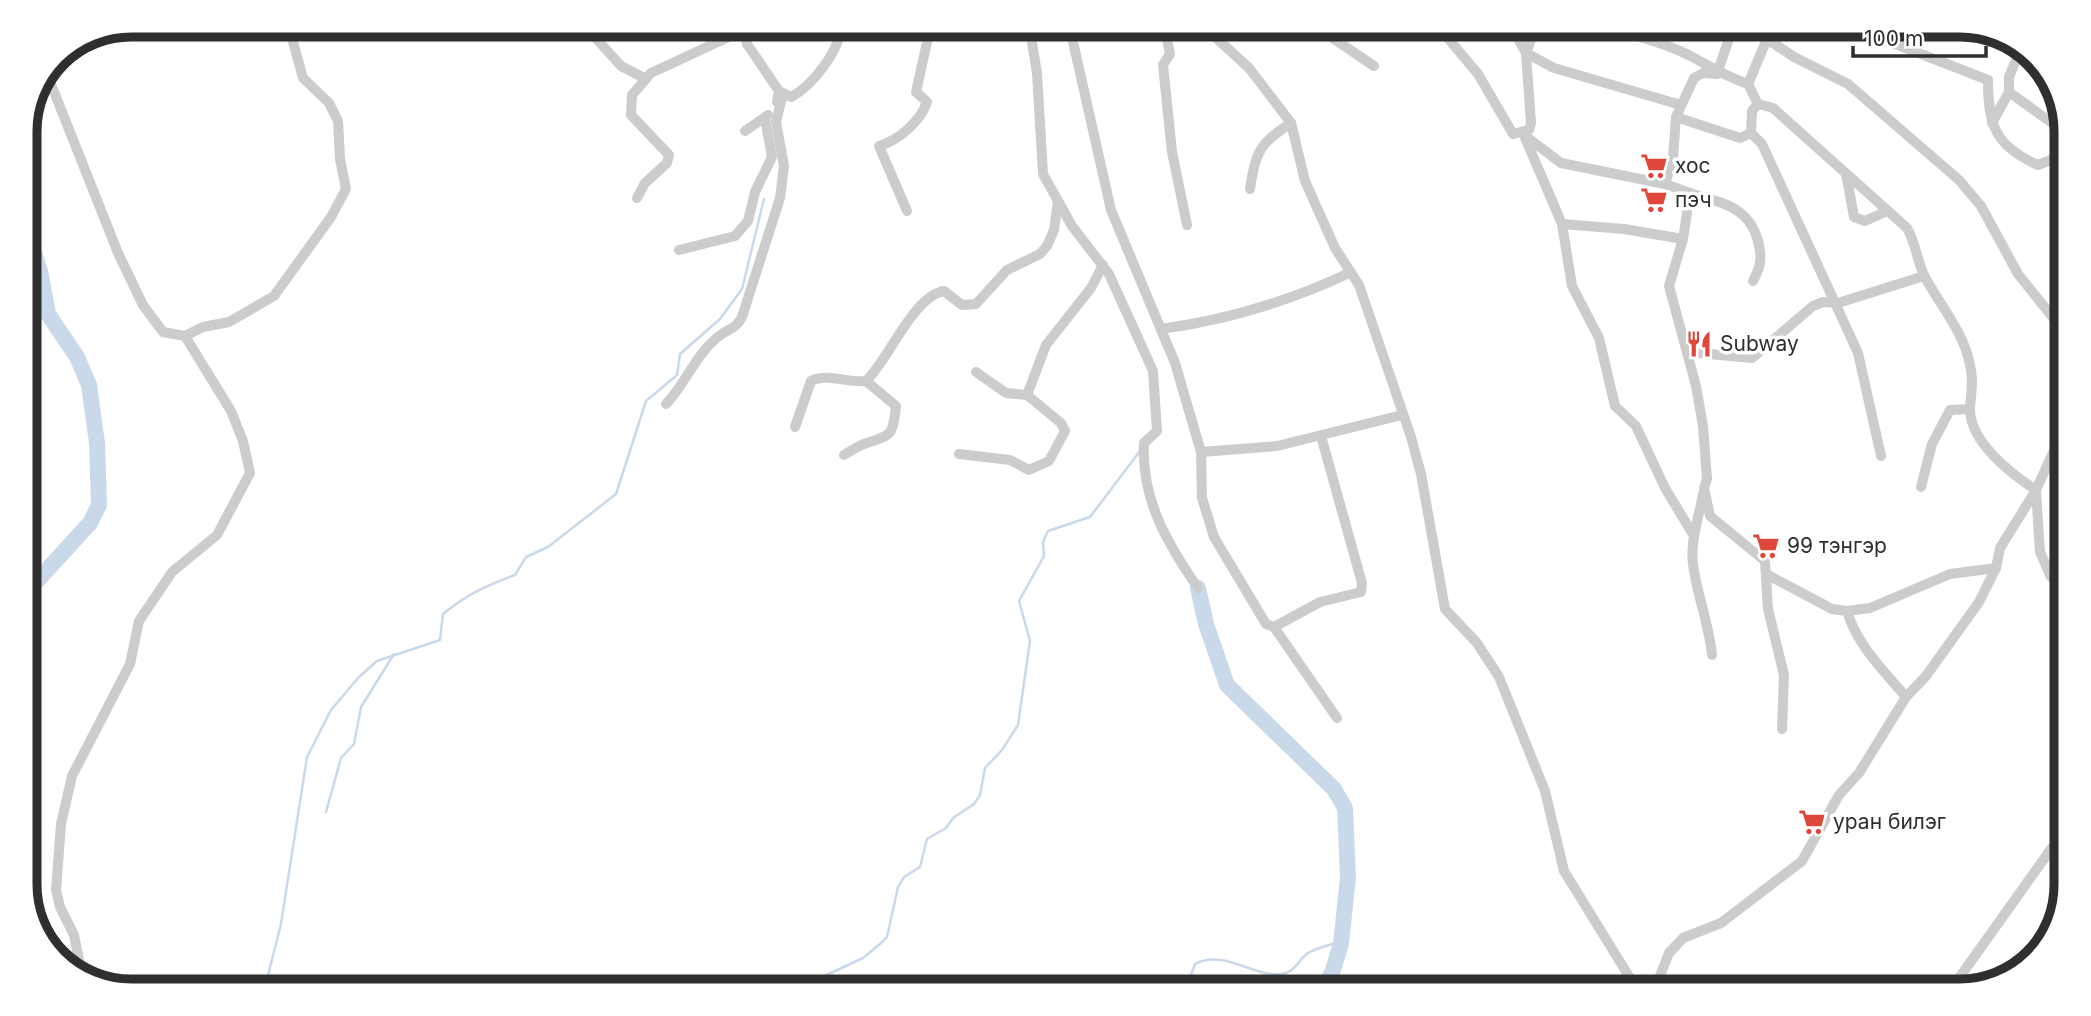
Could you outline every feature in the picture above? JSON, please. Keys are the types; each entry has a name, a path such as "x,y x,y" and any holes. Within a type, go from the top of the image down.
{"street":[{"path":"50,82 118,253 143,305 163,332 185,336 203,327 229,323 274,296 327,224 346,189 340,159 338,121 329,103 303,78 292,37"},
{"path":"595,37 621,66 644,78"},
{"path":"637,198 645,183 667,163 668,155 631,115 632,95 644,78 729,37"},
{"path":"746,37 747,44 781,92 791,97 800,92 834,51 838,37"},
{"path":"907,211 878,146 915,124 922,114 927,102 916,92 928,37"},
{"path":"1031,37 1037,73 1043,174 1072,226 1103,265 1153,371 1157,431 1144,443 1143,471 1167,544 1198,588"},
{"path":"1072,37 1111,210 1120,237 1129,251 1161,329 1201,452 1202,498 1214,537 1266,624 1274,627 1336,718"},
{"path":"1167,37 1170,54 1164,65 1171,139 1187,225"},
{"path":"1215,37 1249,68 1291,123 1306,181 1349,273 1359,285 1421,474 1445,609 1478,643 1499,677 1545,791 1564,871 1630,979"},
{"path":"1331,37 1374,66"},
{"path":"1447,37 1478,74 1513,134 1529,130 1531,123 1526,53 1517,37"},
{"path":"1526,53 1532,37"},
{"path":"1639,37 1698,60 1717,74"},
{"path":"1717,74 1730,37"},
{"path":"1877,37 1988,80 1998,75 2009,77"},
{"path":"1748,84 1767,38 1794,57 1848,85 1959,180 1981,206 2018,274 2054,319"},
{"path":"1526,53 1554,68 1681,105"},
{"path":"1992,123 2009,92 2009,77 2017,57"},
{"path":"1665,184 1673,158 1676,117 1694,78 1703,73 1717,74 1748,84 1758,104 1773,108 1907,228 1917,245 1924,276 1947,309 1970,364 1973,397 1970,409 1986,445 2016,477 2036,490"},
{"path":"1988,80 1992,123 2003,143 2024,159 2038,165 2054,159"},
{"path":"745,131 765,119 777,103 781,92"},
{"path":"666,404 679,391 695,360 721,335 738,326 742,317 780,198 784,166 776,122 781,92"},
{"path":"2009,92 2054,124"},
{"path":"1758,104 1752,111 1751,133 1762,144 1820,265 1858,353 1881,456"},
{"path":"1676,117 1740,138 1751,133"},
{"path":"679,250 735,236 748,221 755,192 772,157 765,119"},
{"path":"1250,189 1254,167 1266,140 1291,123"},
{"path":"1523,133 1561,163 1665,184 1720,202 1747,216 1755,226 1761,256 1760,267 1753,281"},
{"path":"1523,133 1562,224 1572,286 1599,338 1615,406 1636,426 1665,488 1694,536"},
{"path":"1846,173 1854,217 1865,221 1887,211"},
{"path":"1690,193 1683,239 1669,286 1687,352 1704,437 1707,479 1694,536 1693,564 1709,625 1712,655"},
{"path":"866,381 905,325 934,293 944,291 962,305 976,304 1007,270 1040,254 1054,230 1058,201"},
{"path":"1562,224 1624,229 1683,239"},
{"path":"1027,395 1046,345 1091,288 1103,265"},
{"path":"1161,329 1224,317 1283,300 1349,273"},
{"path":"1687,352 1752,358 1813,306 1823,302 1835,304 1924,276"},
{"path":"80,963 74,935 60,907 56,890 61,824 72,776 131,664 139,621 172,572 217,535 250,472 243,441 231,411 185,336"},
{"path":"959,454 1010,460 1029,470 1049,461 1065,431 1061,423 1027,395 1006,393 976,372"},
{"path":"795,427 810,381 819,377 851,382 866,381 896,406 895,423 888,436 878,442 866,443 844,455"},
{"path":"1921,487 1932,444 1950,410 1970,409"},
{"path":"1201,452 1277,446 1402,415"},
{"path":"1274,627 1320,602 1361,592 1362,583 1321,436"},
{"path":"1659,979 1669,953 1683,938 1721,923 1802,860 1839,795 1859,773 1906,697 1926,676 1979,602 1996,568 2000,548 2036,490 2054,450"},
{"path":"1704,488 1710,516 1765,561 1768,575 1768,609 1784,675 1782,729"},
{"path":"2036,490 2040,552 2051,577"},
{"path":"1768,575 1832,609 1847,611 1870,608 1950,574 1996,568"},
{"path":"1847,611 1851,625 1873,660 1906,697"},
{"path":"1960,979 2043,860 2054,849"}],"waterway":[{"path":"267,979 281,924 307,757 331,710 358,678 377,661 440,640 443,614 477,591 515,575 526,557 548,547 616,494 646,401 677,375 680,354 720,319 742,289 764,199"},
{"path":"37,262 48,314 77,357 89,385 97,443 99,505 90,523 37,581"},
{"path":"818,979 863,958 887,937 898,887 904,877 920,867 927,839 946,828 953,818 974,804 980,795 985,768 1002,750 1018,725 1030,641 1019,601 1044,556 1043,542 1048,531 1090,517 1140,451"},
{"path":"1198,588 1206,624 1227,685 1334,789 1345,808 1348,877 1341,944 1328,979"},
{"path":"326,812 341,758 354,744 361,707 394,654"},
{"path":"1186,979 1195,964 1207,960 1230,962 1264,973 1286,973 1310,952 1341,941"}],"place":[{"name":"хос","path":"1654,166"},
{"name":"пэч","path":"1654,200"},
{"name":"Subway","path":"1699,344"},
{"name":"99 тэнгэр","path":"1766,546"},
{"name":"уран билэг","path":"1812,822"}]}
